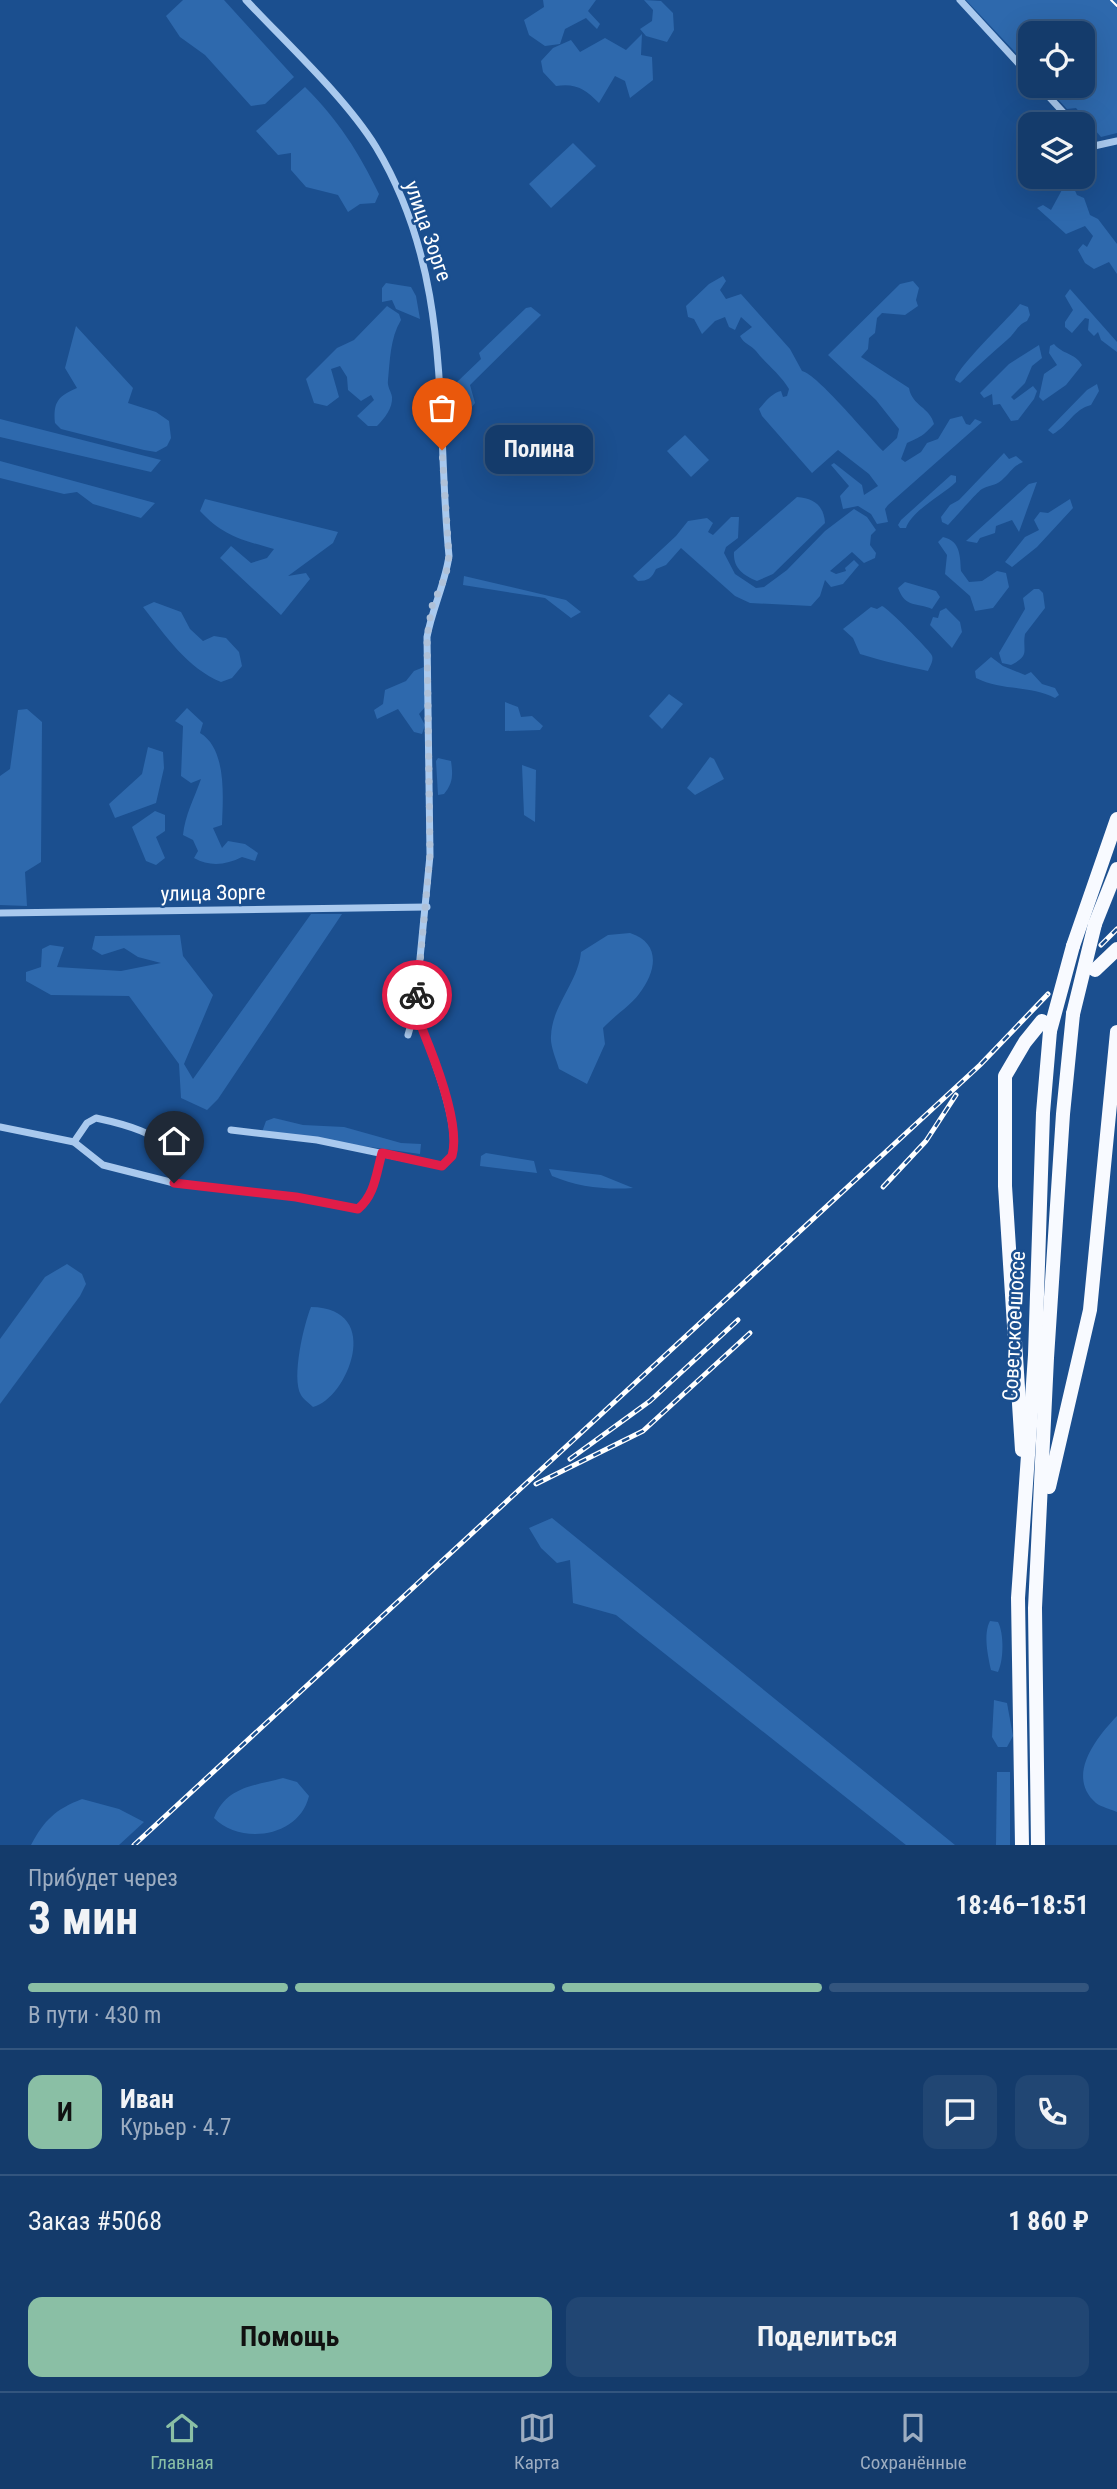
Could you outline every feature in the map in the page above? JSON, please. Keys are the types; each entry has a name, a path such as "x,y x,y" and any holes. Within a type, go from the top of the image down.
{"highway":[{"name":"Советское шоссе","path":"1022,1845 1018,1608 1046,1026 1117,819"},
{"name":"Советское шоссе","path":"1038,1845 1035,1608 1042,1516 1047,1358 1063,1114 1073,1014 1095,924 1117,869"},
{"path":"1094,970 1117,949"},
{"path":"1026,1475 1018,1421 1004,1186 1005,1076 1025,1042 1046,1026"},
{"path":"1042,1516 1090,1310 1117,1032"},
{"path":"1018,1608 1035,1608"}],"street":[{"name":"улица Зорге","path":"246,0 351,114 376,146 401,198 426,272 437,328 449,556 446,575 432,606 427,637 430,746 427,907 415,1010 408,1035"},
{"path":"960,0 1018,63"},
{"path":"1050,98 1063,112"},
{"path":"1095,146 1117,141"},
{"name":"улица Зорге","path":"0,913 427,907"},
{"path":"231,1130 317,1140 442,1166 452,1156 454,1129 431,1050 415,1010"},
{"path":"74,1142 87,1124 96,1118 132,1128 170,1146 177,1157 174,1183"},
{"path":"0,1127 74,1142 103,1165 174,1183 296,1197 358,1209 368,1201 373,1190 382,1153"}],"shaded area":[{"path":"183,0 224,0 294,77 265,104 251,106 205,55 180,37 166,16"},
{"path":"543,0 596,0 588,11 600,24 597,29 586,18 565,29 560,44 545,46 529,35 524,20 544,7"},
{"path":"644,0 661,1 673,13 674,30 667,42 646,36 640,29 652,21 653,10"},
{"path":"966,0 1117,0 1117,133 1101,137 1095,130 1095,112 1067,109 1057,98 1095,98 1095,21 1018,21 1018,55"},
{"path":"642,34 641,55 652,57 653,80 630,98 625,81 615,76 599,103 580,88 556,86 543,72 541,61 553,48 571,40 580,52 605,38 626,50"},
{"path":"305,87 338,124 355,150 379,194 375,203 360,204 348,212 338,195 306,187 291,170 291,153 278,155 256,131"},
{"path":"573,143 596,166 551,208 529,184"},
{"path":"1062,189 1074,189 1077,195 1084,198 1090,215 1098,219 1117,244 1117,274 1109,262 1094,269 1085,263 1078,250 1083,244 1087,247 1093,236 1085,226 1066,234 1037,208 1043,205 1051,210"},
{"path":"723,276 726,281 720,290 726,299 741,294 790,349 802,371 819,383 883,451 897,438 899,429 876,400 828,355 900,284 913,281 919,288 916,300 918,306 905,315 882,313 877,318 875,333 869,338 868,349 861,357 909,388 914,399 932,418 934,424 907,443 901,459 905,462 921,452 927,443 938,439 950,419 962,416 966,424 970,425 975,419 982,422 888,505 885,509 888,522 877,524 871,514 858,506 843,509 840,496 849,486 831,465 834,463 862,485 864,495 878,486 869,474 838,450 812,473 762,416 759,409 766,401 781,391 783,397 787,396 789,389 740,336 752,327 741,317 735,330 729,327 725,317 715,321 702,334 694,319 688,317 686,306 709,284"},
{"path":"386,283 411,287 416,296 420,319 396,309 392,300 382,302 382,288"},
{"path":"1070,289 1117,342 1117,352 1101,340 1098,332 1094,336 1088,330 1089,319 1085,318 1072,333 1065,327 1065,322 1073,310 1065,296"},
{"path":"1020,304 1028,307 1030,315 1027,321 960,383 955,380 973,354"},
{"path":"387,306 399,314 401,320 390,357 388,382 392,401 388,413 377,426 368,426 357,416 374,400 371,395 361,401 348,390 347,377 340,366 331,369 339,397 327,406 314,403 306,379 337,348 354,340"},
{"path":"531,307 541,315 470,385 475,403 467,413 458,411 460,390 457,382 481,359 479,353 526,308"},
{"path":"76,326 133,388 128,403 156,412 169,421 171,438 167,446 156,452 144,450 61,429 55,423 58,401 77,388 65,368"},
{"path":"1054,344 1082,365 1066,385 1043,401 1039,397 1044,374 1057,365 1049,353 1050,346"},
{"path":"1039,345 1042,358 1032,366 1025,383 1011,397 1014,400 1033,386 1037,391 1018,420 1011,421 1000,404 993,405 992,394 984,398 980,393 1009,364"},
{"path":"1097,384 1099,391 1091,405 1080,410 1053,434 1048,430 1087,390"},
{"path":"0,419 161,460 151,472 0,437"},
{"path":"685,435 709,460 691,477 667,451"},
{"path":"1004,453 1009,459 1016,456 1023,462 999,482 980,491 948,525 942,522 941,517 950,505 959,500"},
{"path":"0,461 155,503 141,518 93,504 77,492 64,494 0,478"},
{"path":"951,475 956,476 956,482 921,509 906,528 900,528 898,525 901,520"},
{"path":"1037,482 1019,532 1012,520 996,526 995,533 980,538 977,543 966,541 1029,484"},
{"path":"797,497 817,504 823,512 825,523 773,574 757,581 747,576 737,567 734,552"},
{"path":"205,499 338,532 333,543 288,576 306,573 310,579 281,615 220,558 231,546 251,563 267,558 274,549 225,532 200,511"},
{"path":"1070,499 1073,508 1037,547 1012,567 1005,562 1025,537 1039,530 1034,520 1040,512 1048,513"},
{"path":"854,509 867,517 876,530 871,535 870,545 876,553 875,558 864,563 852,552 830,571 836,574 846,571 845,568 854,560 859,565 843,584 831,587 825,580 820,596 811,606 750,603 735,596 681,548 666,565 656,569 649,578 638,581 633,576 676,536 688,521 707,518 713,523 708,532 713,535 731,517 739,517 738,538 726,547 724,553 735,574 756,588 764,587 787,570 825,531"},
{"path":"943,537 956,546 960,555 961,571 969,582 982,581 997,571 1006,573 1009,587 993,608 975,611 970,596 945,574 947,555 938,542"},
{"path":"464,576 566,600 581,612 571,618 545,598 463,585"},
{"path":"905,582 936,591 940,597 932,609 912,604 901,595 898,588"},
{"path":"1034,589 1043,593 1045,608 1025,634 1021,658 1011,665 1002,663 999,653 1025,609 1023,598"},
{"path":"154,602 181,612 190,629 203,641 214,636 226,638 239,652 242,666 232,678 221,682 187,660 143,607"},
{"path":"882,606 931,654 928,671 860,654 853,638 843,629 871,607 877,609"},
{"path":"946,608 960,622 962,632 952,648 930,625 933,617 938,618 940,611"},
{"path":"991,657 1003,666 1025,675 1031,672 1042,684 1055,688 1059,695 1055,698 1036,691 995,685 976,678 975,671"},
{"path":"424,667 426,706 419,714 425,725 422,734 414,732 398,709 377,719 374,710 383,704 385,690 406,681 414,671"},
{"path":"669,694 683,704 662,729 649,716"},
{"path":"505,702 518,707 521,717 532,716 543,726 540,730 505,731"},
{"path":"187,708 203,723 200,733 209,740 215,750 222,774 222,825 213,828 222,848 228,841 245,844 258,853 255,861 242,857 218,864 200,861 194,858 198,851 193,840 183,835 201,779 191,783 181,776 183,726 175,721"},
{"path":"27,709 42,722 41,862 25,872 27,906 0,905 0,776 10,769 18,710"},
{"path":"148,747 163,752 164,768 156,803 115,818 109,804 142,774"},
{"path":"710,757 714,759 724,779 695,795 687,788"},
{"path":"438,758 451,761 452,775 447,790 438,795 436,761"},
{"path":"522,765 536,770 535,822 524,815"},
{"path":"155,811 165,815 165,831 156,837 165,858 156,865 146,861 132,827"},
{"path":"311,914 342,914 218,1099 207,1110 181,1098 179,1064 129,996 51,995 26,981 26,972 41,967 42,949 50,945 64,947 57,967 121,971 161,963 138,957 124,948 102,955 92,949 95,936 180,935 183,956 213,995 184,1064 193,1079"},
{"path":"630,933 647,944 651,951 653,959 650,976 631,1003 603,1028 605,1044 587,1084 559,1069 551,1044 552,1025 575,974 581,952 608,935"},
{"path":"274,1118 303,1125 344,1127 401,1143 421,1144 420,1154 262,1132 266,1121"},
{"path":"486,1153 534,1161 537,1173 480,1166 481,1156"},
{"path":"549,1169 601,1175 633,1188 613,1189 582,1185 552,1176"},
{"path":"67,1264 82,1274 86,1284 80,1296 0,1404 0,1339 45,1277"},
{"path":"311,1307 334,1311 347,1322 353,1337 347,1372 326,1400 313,1407 301,1395 297,1376 302,1338"},
{"path":"552,1518 955,1845 906,1845 616,1615 573,1603 570,1560 557,1563 541,1548 529,1528"},
{"path":"990,1621 998,1622 1002,1639 998,1672 991,1670 988,1652 986,1639"},
{"path":"994,1700 1007,1703 1013,1736 1007,1747 998,1747 992,1737"},
{"path":"1117,1716 1117,1812 1096,1803 1087,1792 1083,1781 1087,1757"},
{"path":"997,1772 1010,1772 1010,1845 996,1845"},
{"path":"283,1778 297,1782 309,1796 294,1821 281,1829 253,1834 238,1832 225,1827 214,1818 219,1808 233,1794 251,1786"},
{"path":"82,1799 119,1809 144,1822 119,1845 31,1845 52,1816"}],"tram line":[{"path":"1111,0 1117,6"}],"railway":[{"path":"1101,945 1117,929"},
{"path":"134,1845 980,1065 1048,994"},
{"path":"883,1187 926,1141 956,1095"},
{"path":"570,1459 650,1401 738,1320"},
{"path":"536,1484 643,1431 750,1333"}],"way so far":[{"path":"417,995 430,855 427,637 432,606 446,575 449,556 444,513 442,450"}],"place":[{"name":"Полина","path":"442,450"}],"route":[{"path":"174,1183 296,1197 358,1209 368,1201 373,1190 382,1153 442,1166 452,1156 454,1129 431,1050 415,1010 417,995"}]}
